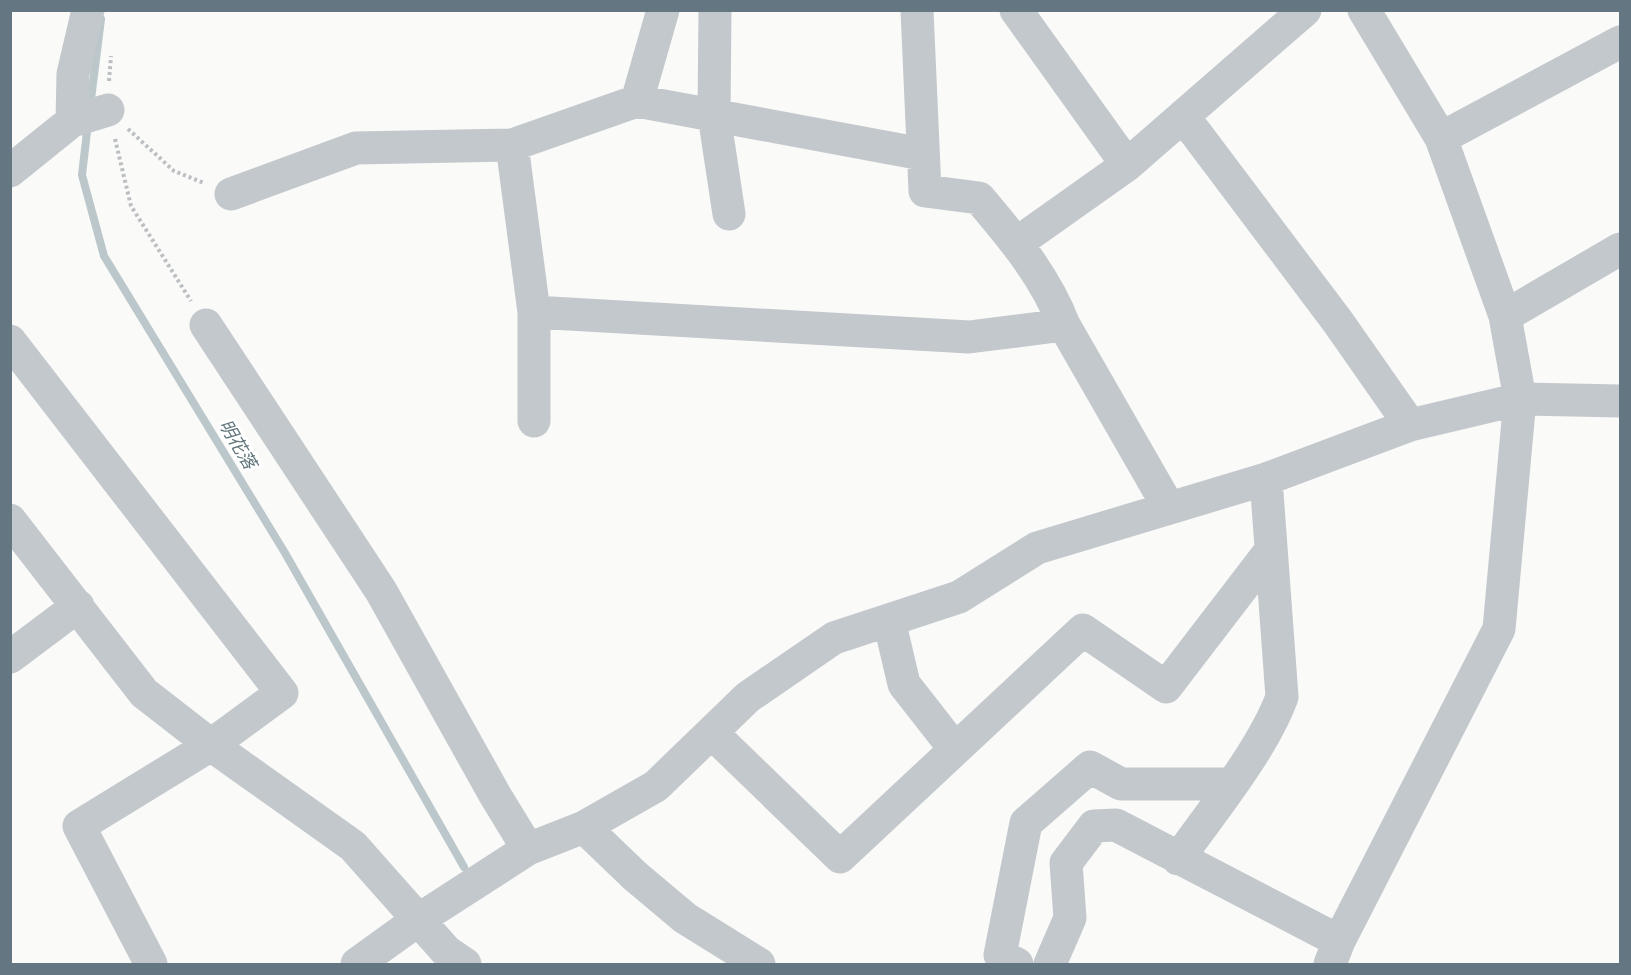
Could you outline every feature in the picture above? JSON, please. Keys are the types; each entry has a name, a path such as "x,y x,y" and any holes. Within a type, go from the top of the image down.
{"street":[{"path":"72,121 73,74 87,10"},
{"path":"637,101 663,10"},
{"path":"715,10 714,115 729,214"},
{"path":"916,10 925,191 979,198 1017,243 1051,292 1064,325 1169,508"},
{"path":"1017,243 1127,165 1305,10"},
{"path":"1050,964 1070,918 1066,863 1094,826 1116,825 1178,859 1335,953 1499,630 1521,399 1505,316 1441,138 1364,10"},
{"path":"1029,15 1127,165"},
{"path":"1441,138 1620,42"},
{"path":"231,194 356,148 512,145 637,101 922,154"},
{"path":"10,171 72,121 108,110"},
{"path":"1183,116 1338,321 1410,425"},
{"path":"512,145 534,312 534,421"},
{"path":"1505,316 1620,249"},
{"path":"534,312 969,337 1064,325"},
{"path":"206,325 381,591 495,795 528,849"},
{"path":"10,340 282,693 211,745 79,826 151,964"},
{"path":"357,964 418,920 528,849 584,827 656,786 748,697 834,639 959,597 1037,548 1266,479 1410,425 1521,399 1620,401"},
{"path":"1178,859 1231,784 1275,715 1282,697 1266,479"},
{"path":"10,520 144,693 211,745 353,846 451,960"},
{"path":"712,732 840,857 954,748 1083,630 1166,687 1271,550"},
{"path":"10,657 78,606"},
{"path":"889,620 904,684 954,748"},
{"path":"1017,964 1000,955 1026,823 1090,767 1121,783 1231,784"},
{"path":"584,827 635,876 685,918 759,964"}],"path":[{"path":"112,47 108,110 131,206 206,325"},
{"path":"108,110 174,171 231,194"}],"waterway":[{"name":"明花落","path":"90,107 101,19"},
{"name":"明花落","path":"88,123 82,175 104,256 285,553 464,867"}]}
